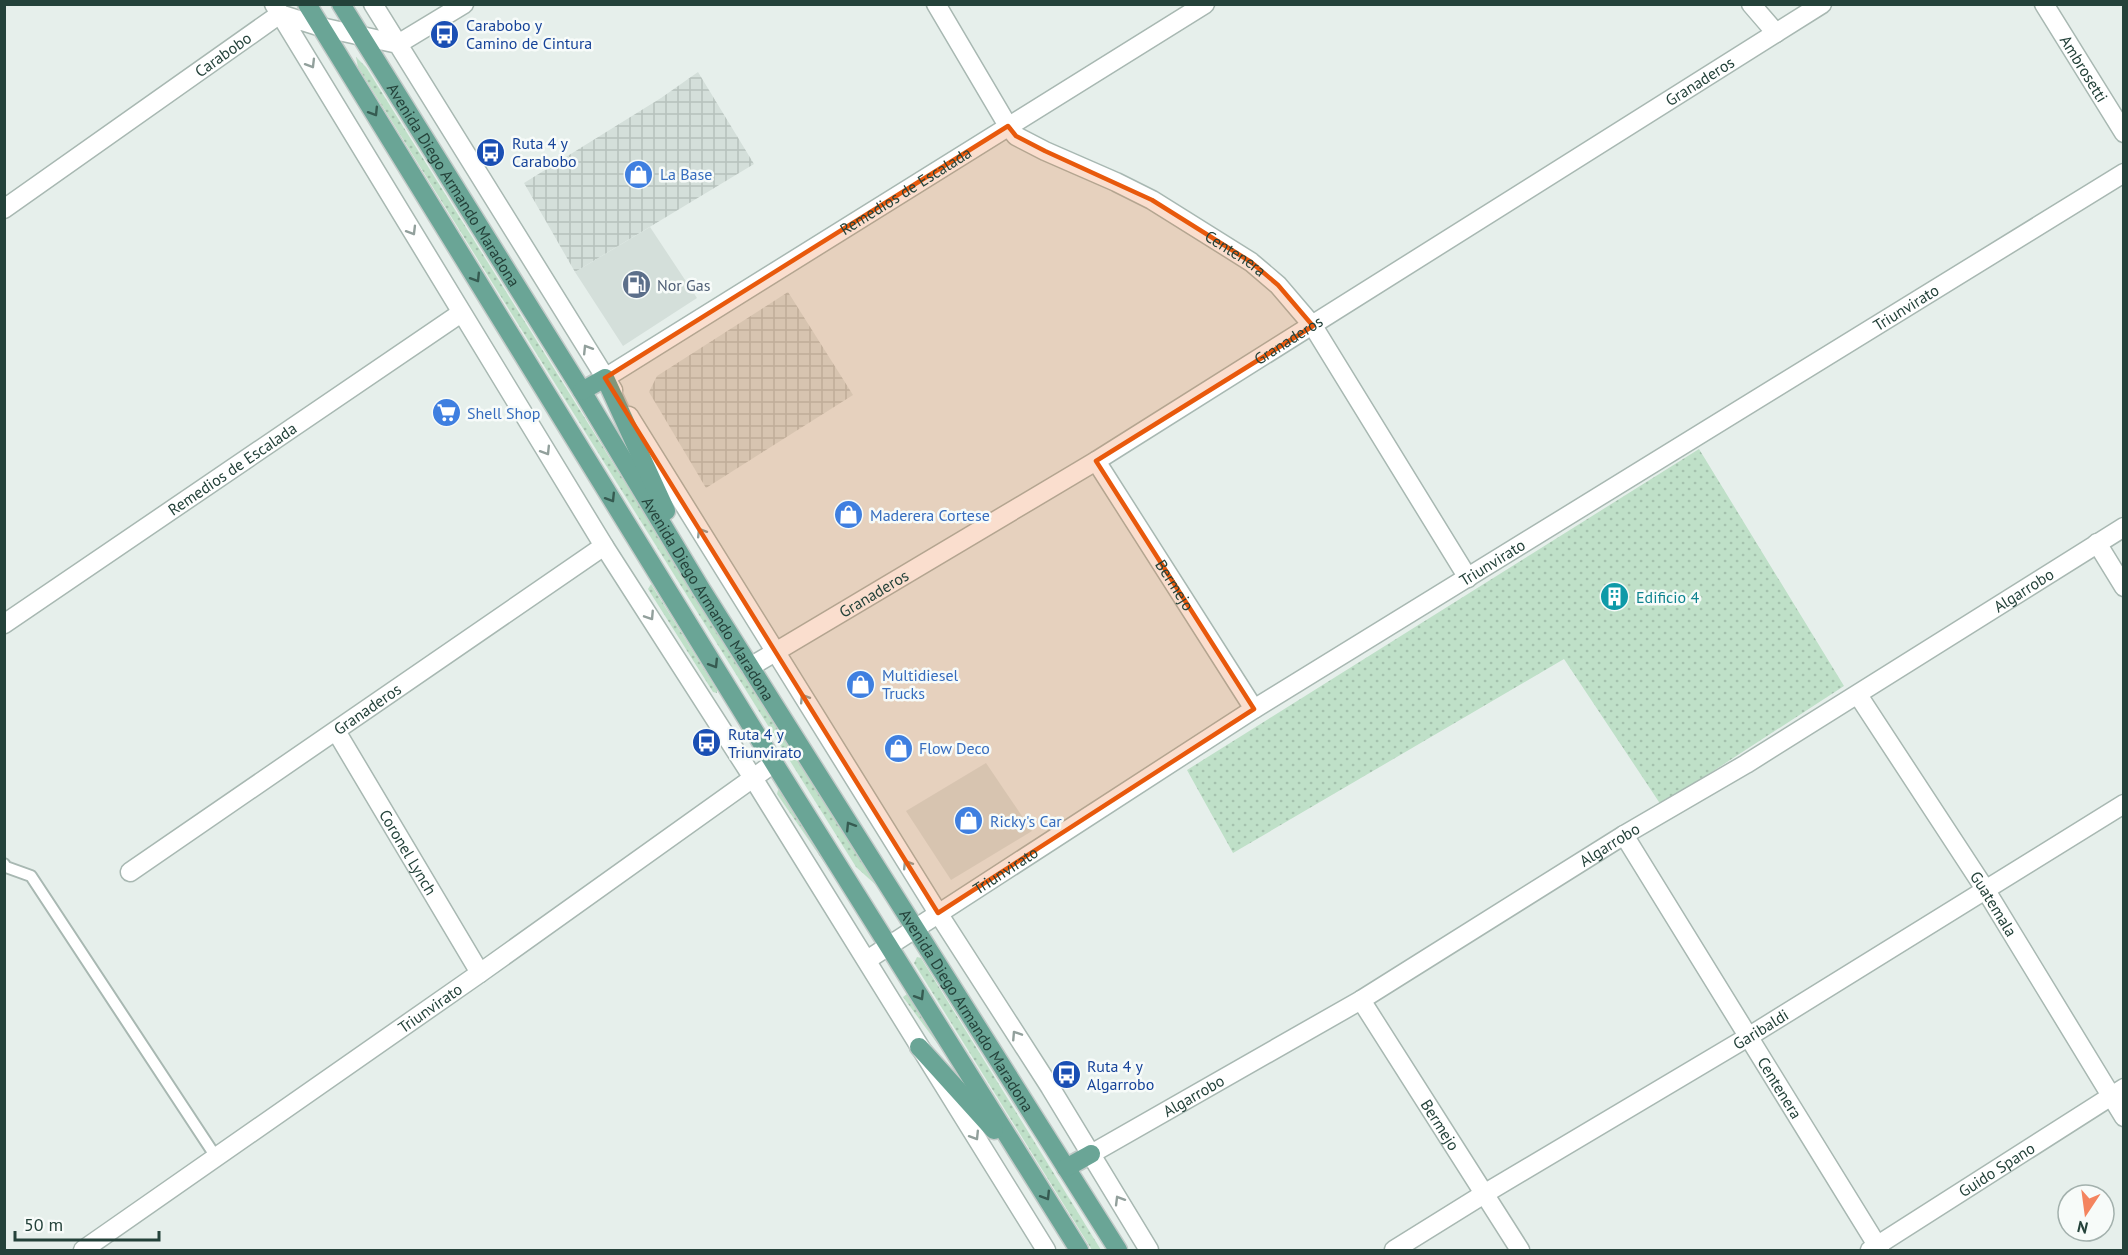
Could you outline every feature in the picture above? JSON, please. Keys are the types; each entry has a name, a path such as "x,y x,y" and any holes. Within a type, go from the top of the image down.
{"main road":[{"name":"Avenida Diego Armando Maradona","path":"307,4 774,763 1079,1251"},
{"name":"Avenida Diego Armando Maradona","path":"341,4 582,391 701,589 1118,1251"},
{"path":"582,391 605,378 701,589"},
{"path":"750,723 775,707"},
{"path":"919,1047 1029,1169"},
{"path":"1065,1168 1091,1154"}],"street":[{"name":"Avenida Diego Armando Maradona","path":"374,4 775,652 1091,1154 1149,1251"},
{"path":"278,9 321,27 398,44 464,4"},
{"name":"Centenera","path":"936,4 1008,126 1017,136 1152,200 1251,262 1278,285 1313,326 1468,578"},
{"name":"Remedios de Escalada","path":"605,378 1205,4"},
{"path":"1751,4 1776,33"},
{"name":"Granaderos","path":"750,667 1096,461 1822,4"},
{"name":"Ambrosetti","path":"2044,4 2124,133"},
{"path":"278,9 604,546 753,778 1046,1251"},
{"name":"Carabobo","path":"5,208 278,9"},
{"name":"Triunvirato","path":"867,960 1254,709 2124,173"},
{"name":"Remedios de Escalada","path":"4,624 461,313"},
{"name":"Bermejo","path":"1096,461 1254,709"},
{"name":"Algarrobo","path":"1091,1154 1361,1000 1624,834 1746,764 1858,695 2124,527"},
{"path":"2097,543 2124,587"},
{"name":"Granaderos","path":"130,872 604,546"},
{"name":"Guatemala","path":"1858,695 2117,1092 2124,1117"},
{"name":"Coronel Lynch","path":"336,731 480,973"},
{"name":"Triunvirato","path":"83,1251 480,973 774,763"},
{"name":"Garibaldi","path":"1394,1251 1484,1194 1748,1037 2124,804"},
{"name":"Centenera","path":"1624,834 1876,1249"},
{"name":"Bermejo","path":"1361,1000 1520,1251"},
{"name":"Guido Spano","path":"1876,1249 2117,1092"}],"lane":[{"path":"4,864 6,867 31,876 216,1157"}],"highlighted area":[{"path":"1008,126 1016,136 1045,151 1152,200 1251,262 1278,285 1313,326 1096,461 1254,709 938,913 605,378"}],"shaded area":[{"name":"La Base","path":"698,72 754,164 575,272 524,183 661,98"},
{"name":"Nor Gas","path":"650,227 697,298 623,346 575,272"},
{"path":"788,292 853,395 706,488 649,392 657,376"},
{"name":"Ricky's Car","path":"986,763 1032,831 951,880 906,811"}],"green space":[{"path":"356,57 366,67 876,885 856,867 358,67"},
{"path":"1699,449 1844,686 1661,805 1564,659 1233,853 1187,770"},
{"path":"651,584 717,693 713,692 648,589"},
{"path":"778,790 782,791 848,897 777,794"},
{"path":"917,957 921,958 1101,1250 1092,1250 914,963"},
{"path":"907,994 948,1057 948,1058 903,997"}],"place":[{"name":"Carabobo y Camino de Cintura","path":"445,34"},
{"name":"Ruta 4 y Carabobo","path":"491,152"},
{"name":"La Base","path":"639,174"},
{"name":"Nor Gas","path":"636,285"},
{"name":"Shell Shop","path":"446,413"},
{"name":"Maderera Cortese","path":"849,515"},
{"name":"Edificio 4","path":"1615,597"},
{"name":"Multidiesel Trucks","path":"861,684"},
{"name":"Ruta 4 y Triunvirato","path":"707,743"},
{"name":"Flow Deco","path":"898,748"},
{"name":"Ricky's Car","path":"969,821"},
{"name":"Ruta 4 y Algarrobo","path":"1066,1075"}]}
